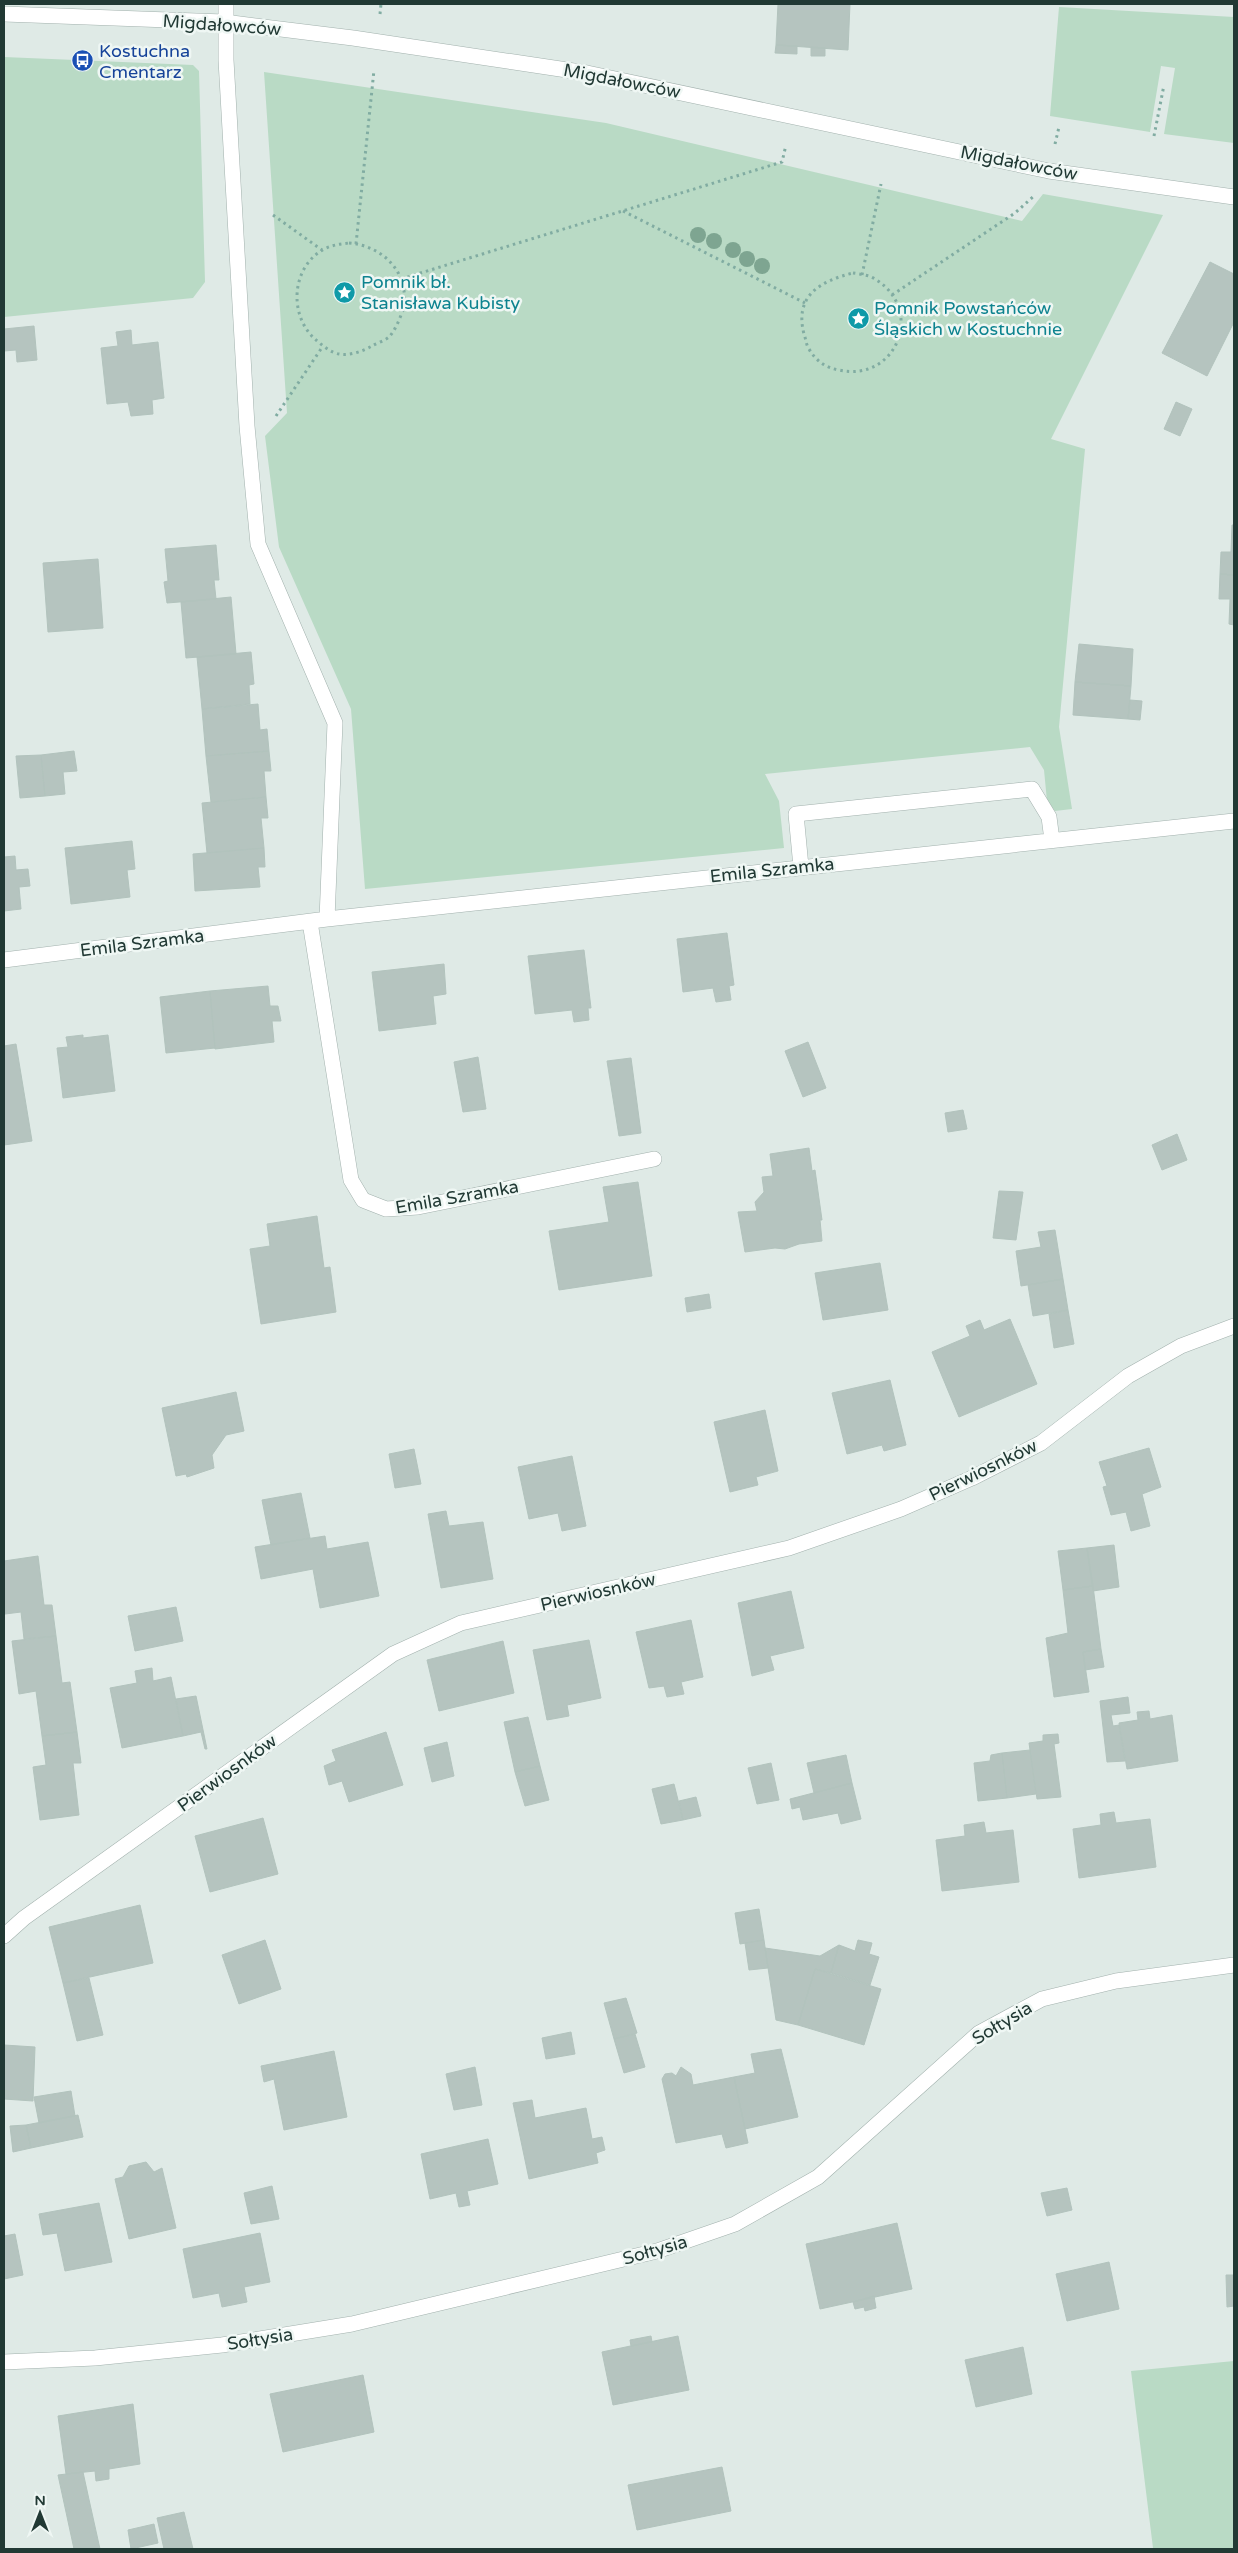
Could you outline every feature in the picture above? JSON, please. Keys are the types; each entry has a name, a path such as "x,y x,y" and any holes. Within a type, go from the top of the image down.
{"street":[{"path":"226,4 224,22 247,426 258,544 335,723 327,919"},
{"name":"Migdałowców","path":"4,14 224,22 587,73 1049,171 1234,197"},
{"path":"801,867 796,814 1032,789 1049,817 1052,840"},
{"name":"Emila Szramka","path":"4,960 327,919 1234,821"},
{"name":"Emila Szramka","path":"310,922 351,1180 363,1200 386,1209 418,1207 654,1159"},
{"name":"Pierwiosnków","path":"4,1936 24,1918 393,1654 460,1623 789,1548 901,1509 972,1478 1041,1443 1128,1376 1181,1346 1234,1326"},
{"name":"Sołtysia","path":"4,2362 95,2358 222,2345 352,2324 657,2251 735,2224 818,2177 979,2033 1042,1999 1116,1981 1234,1964"}],"path":[{"path":"356,244 381,4"},
{"path":"1154,136 1164,85"},
{"path":"401,278 782,162 793,117"},
{"path":"892,295 1015,214 1043,188 1049,171 1058,127"},
{"path":"862,275 881,184"},
{"path":"623,211 805,303"},
{"path":"273,215 322,250"},
{"path":"356,244 370,247 389,259 401,278 406,298 401,318 389,336 362,351 339,354 323,346 300,322 296,298 301,277 312,259 322,250 334,245 356,244"},
{"path":"853,273 862,275 873,277 887,288 897,303 902,323 898,342 887,358 871,367 851,373 825,367 808,349 801,323 805,303 816,288 832,278 853,273"},
{"path":"247,426 271,424 323,346"}],"green space":[{"path":"1059,7 1234,17 1234,143 1164,134 1175,68 1161,66 1150,132 1050,116"},
{"path":"4,57 193,65 199,71 205,282 193,298 4,317"},
{"path":"264,72 606,123 1022,221 1043,194 1163,215 1051,439 1085,449 1059,727 1072,809 1055,811 1047,801 1044,770 1030,747 765,774 779,801 784,848 365,889 351,709 279,547 265,436 287,413"},
{"path":"1234,2361 1234,2549 1147,2549 1153,2548 1131,2371"}],"building":[{"path":"778,4 850,4 848,50 776,45"},
{"path":"776,45 797,46 797,54 775,53"},
{"path":"811,47 825,48 825,56 811,56"},
{"path":"1210,262 1234,274 1234,322 1207,376 1162,353"},
{"path":"34,326 37,360 17,362 16,350 4,351 4,329"},
{"path":"131,330 132,345 158,342 164,398 152,400 153,414 131,416 128,402 107,404 101,348 118,346 116,332"},
{"path":"1176,402 1192,409 1180,436 1164,429"},
{"path":"1232,525 1234,525 1234,575 1220,574 1221,552 1231,552"},
{"path":"216,545 219,580 214,580 216,599 167,603 164,582 168,581 165,549"},
{"path":"98,559 103,628 48,632 43,563"},
{"path":"1220,574 1234,575 1234,625 1229,624 1230,599 1219,599"},
{"path":"231,597 236,654 186,658 181,602"},
{"path":"1079,644 1133,649 1131,686 1075,682"},
{"path":"251,652 254,684 249,685 250,704 202,709 197,657"},
{"path":"1075,682 1131,686 1128,719 1073,715"},
{"path":"1130,700 1142,701 1140,720 1128,719"},
{"path":"258,704 260,730 267,729 269,751 206,756 202,709"},
{"path":"74,751 77,771 63,772 65,794 45,796 41,755"},
{"path":"269,751 271,771 264,771 266,797 211,802 206,756"},
{"path":"41,755 45,796 20,798 16,756"},
{"path":"266,797 268,818 261,818 264,848 207,853 202,803"},
{"path":"132,841 135,869 127,870 130,897 71,904 65,848"},
{"path":"264,848 265,867 258,867 260,887 195,891 193,854"},
{"path":"15,856 16,870 28,869 30,886 19,887 21,909 4,911 4,857"},
{"path":"727,933 734,985 729,986 731,1000 716,1002 713,988 683,992 677,939"},
{"path":"584,950 591,1008 588,1008 589,1020 574,1022 572,1010 535,1014 528,956"},
{"path":"444,964 446,994 433,996 436,1024 379,1031 372,972"},
{"path":"268,986 270,1006 278,1006 281,1021 272,1021 274,1042 215,1049 210,991"},
{"path":"210,991 215,1048 166,1053 160,997"},
{"path":"83,1035 83,1038 108,1035 115,1091 63,1098 57,1048 68,1047 66,1037"},
{"path":"808,1042 826,1088 803,1097 785,1051"},
{"path":"16,1044 32,1141 4,1145 4,1046"},
{"path":"478,1057 486,1109 463,1112 454,1062"},
{"path":"631,1058 641,1133 619,1136 607,1061"},
{"path":"963,1110 967,1129 948,1132 945,1113"},
{"path":"1177,1134 1187,1160 1162,1170 1152,1145"},
{"path":"809,1148 812,1171 815,1170 822,1220 820,1220 822,1241 799,1244 785,1249 775,1248 745,1252 738,1212 757,1211 755,1202 764,1192 762,1177 773,1176 770,1154"},
{"path":"638,1182 652,1276 559,1290 549,1231 609,1222 603,1187"},
{"path":"999,1191 1023,1192 1016,1240 993,1238"},
{"path":"317,1216 324,1268 330,1267 336,1312 261,1324 250,1249 270,1246 267,1224"},
{"path":"1055,1230 1063,1279 1021,1286 1016,1251 1041,1247 1038,1232"},
{"path":"880,1263 888,1310 823,1320 815,1273"},
{"path":"1063,1279 1068,1310 1033,1316 1028,1285"},
{"path":"709,1294 711,1308 687,1312 685,1298"},
{"path":"1068,1310 1074,1344 1054,1348 1049,1314"},
{"path":"1010,1319 1037,1384 959,1417 932,1352 970,1336 966,1326 980,1320 984,1330"},
{"path":"890,1380 906,1445 884,1451 882,1445 847,1454 832,1393"},
{"path":"236,1392 244,1431 226,1435 212,1455 214,1468 187,1477 186,1474 176,1476 162,1408"},
{"path":"765,1410 778,1471 756,1477 758,1485 730,1492 714,1422"},
{"path":"1149,1448 1161,1487 1142,1494 1150,1526 1131,1531 1126,1512 1111,1515 1103,1487 1107,1486 1099,1462"},
{"path":"414,1449 421,1484 395,1488 389,1454"},
{"path":"572,1456 586,1526 562,1531 558,1513 529,1519 518,1467"},
{"path":"301,1493 310,1538 271,1545 262,1500"},
{"path":"446,1511 449,1526 483,1522 493,1579 441,1588 428,1514"},
{"path":"325,1536 327,1549 368,1542 379,1596 320,1608 313,1569 261,1579 255,1547"},
{"path":"1114,1545 1119,1587 1093,1591 1087,1548"},
{"path":"1087,1548 1093,1586 1063,1590 1058,1551"},
{"path":"38,1556 44,1605 52,1605 56,1636 24,1639 21,1612 5,1614 4,1561"},
{"path":"1093,1586 1101,1649 1083,1652 1089,1692 1054,1697 1046,1638 1068,1633 1063,1590"},
{"path":"791,1591 804,1648 770,1656 774,1670 752,1676 738,1603"},
{"path":"176,1607 183,1641 135,1651 128,1616"},
{"path":"691,1620 703,1677 681,1682 684,1694 667,1697 664,1686 649,1688 636,1632"},
{"path":"56,1636 62,1683 70,1682 77,1732 42,1736 36,1691 19,1694 12,1641"},
{"path":"589,1640 601,1698 567,1705 569,1716 547,1720 533,1650"},
{"path":"503,1641 514,1693 439,1711 427,1660"},
{"path":"1101,1649 1104,1667 1085,1670 1083,1652"},
{"path":"152,1668 153,1681 171,1677 183,1736 122,1748 110,1688 137,1683 135,1671"},
{"path":"196,1696 207,1749 205,1749 201,1732 183,1736 176,1699"},
{"path":"1128,1697 1130,1713 1111,1715 1113,1726 1119,1725 1125,1761 1107,1762 1100,1701"},
{"path":"1149,1711 1150,1719 1172,1715 1178,1761 1127,1769 1119,1723 1138,1720 1137,1712"},
{"path":"528,1717 540,1766 515,1772 504,1722"},
{"path":"77,1732 81,1763 73,1763 79,1815 40,1820 33,1767 46,1765 42,1736"},
{"path":"386,1732 403,1785 349,1802 342,1781 329,1785 324,1766 336,1761 332,1750"},
{"path":"1058,1734 1059,1743 1054,1744 1061,1797 1037,1799 1029,1743 1043,1741 1043,1735"},
{"path":"447,1742 454,1776 432,1782 424,1748"},
{"path":"1030,1750 1036,1794 1007,1798 1002,1753"},
{"path":"1002,1753 1007,1798 978,1801 974,1763 990,1761 991,1755"},
{"path":"846,1755 852,1783 814,1793 807,1763"},
{"path":"771,1763 779,1800 757,1804 748,1768"},
{"path":"540,1766 549,1800 525,1806 515,1772"},
{"path":"852,1783 861,1819 841,1824 838,1813 803,1820 800,1807 792,1809 790,1799"},
{"path":"674,1784 683,1820 661,1824 652,1789"},
{"path":"696,1797 701,1816 683,1820 679,1801"},
{"path":"1114,1812 1116,1823 1150,1819 1156,1867 1079,1878 1073,1829 1101,1825 1100,1814"},
{"path":"263,1818 278,1874 210,1892 195,1836"},
{"path":"984,1822 986,1833 1013,1830 1019,1882 942,1891 936,1840 965,1836 964,1825"},
{"path":"140,1905 153,1963 63,1983 49,1927"},
{"path":"759,1909 764,1940 740,1944 735,1913"},
{"path":"265,1940 281,1989 239,2004 222,1955"},
{"path":"764,1940 768,1968 749,1970 745,1943"},
{"path":"858,1940 872,1943 869,1954 879,1957 870,1985 831,1973 839,1945 855,1951"},
{"path":"839,1945 831,1973 815,1969 798,2025 776,2020 765,1948 820,1956"},
{"path":"815,1969 881,1989 864,2045 798,2025"},
{"path":"89,1978 103,2035 77,2041 63,1983"},
{"path":"626,1998 637,2033 614,2039 604,2003"},
{"path":"571,2032 575,2054 546,2059 542,2038"},
{"path":"635,2034 645,2067 624,2073 614,2039"},
{"path":"4,2045 35,2047 33,2101 4,2099"},
{"path":"781,2049 798,2117 745,2129 734,2077 755,2073 751,2054"},
{"path":"334,2051 347,2117 284,2130 274,2079 264,2082 261,2066"},
{"path":"475,2067 482,2105 454,2110 446,2074"},
{"path":"681,2067 691,2074 693,2085 734,2077 748,2143 726,2148 722,2134 676,2143 662,2079 665,2074 672,2073 676,2076"},
{"path":"71,2091 75,2116 39,2123 34,2097"},
{"path":"532,2100 535,2118 586,2108 592,2139 602,2137 605,2150 596,2153 598,2163 529,2179 513,2103"},
{"path":"78,2115 83,2137 31,2148 26,2125"},
{"path":"26,2125 31,2148 13,2152 10,2126"},
{"path":"488,2139 498,2184 467,2191 470,2205 459,2207 456,2193 430,2199 421,2154"},
{"path":"146,2162 154,2172 162,2168 176,2228 129,2239 115,2179 123,2177 129,2166"},
{"path":"272,2186 279,2219 251,2224 244,2193"},
{"path":"1067,2188 1072,2210 1047,2216 1041,2193"},
{"path":"99,2203 112,2262 65,2271 57,2233 43,2235 39,2214"},
{"path":"897,2223 912,2289 820,2309 806,2244"},
{"path":"260,2233 270,2282 244,2287 247,2302 222,2307 219,2293 193,2298 183,2249"},
{"path":"15,2234 23,2275 4,2279 4,2236"},
{"path":"1109,2262 1119,2309 1067,2321 1056,2274"},
{"path":"1226,2275 1234,2275 1234,2306 1227,2307"},
{"path":"874,2296 876,2308 865,2311 864,2307 855,2309 853,2302"},
{"path":"651,2336 652,2342 631,2346 630,2340"},
{"path":"678,2336 689,2390 613,2405 602,2352"},
{"path":"1023,2347 1032,2394 976,2407 965,2360"},
{"path":"363,2375 374,2432 283,2452 270,2394"},
{"path":"133,2404 140,2464 109,2469 109,2479 96,2481 95,2471 66,2474 58,2416"},
{"path":"722,2467 731,2511 637,2530 628,2485"},
{"path":"83,2472 100,2549 74,2549 58,2475"},
{"path":"184,2512 193,2549 164,2549 157,2518"},
{"path":"154,2524 158,2543 131,2549 128,2530"}],"place":[{"name":"Kostuchna Cmentarz","path":"83,61"},
{"name":"Pomnik bł. Stanisława Kubisty","path":"345,292"},
{"name":"Pomnik Powstańców Śląskich w Kostuchnie","path":"858,318"}]}
